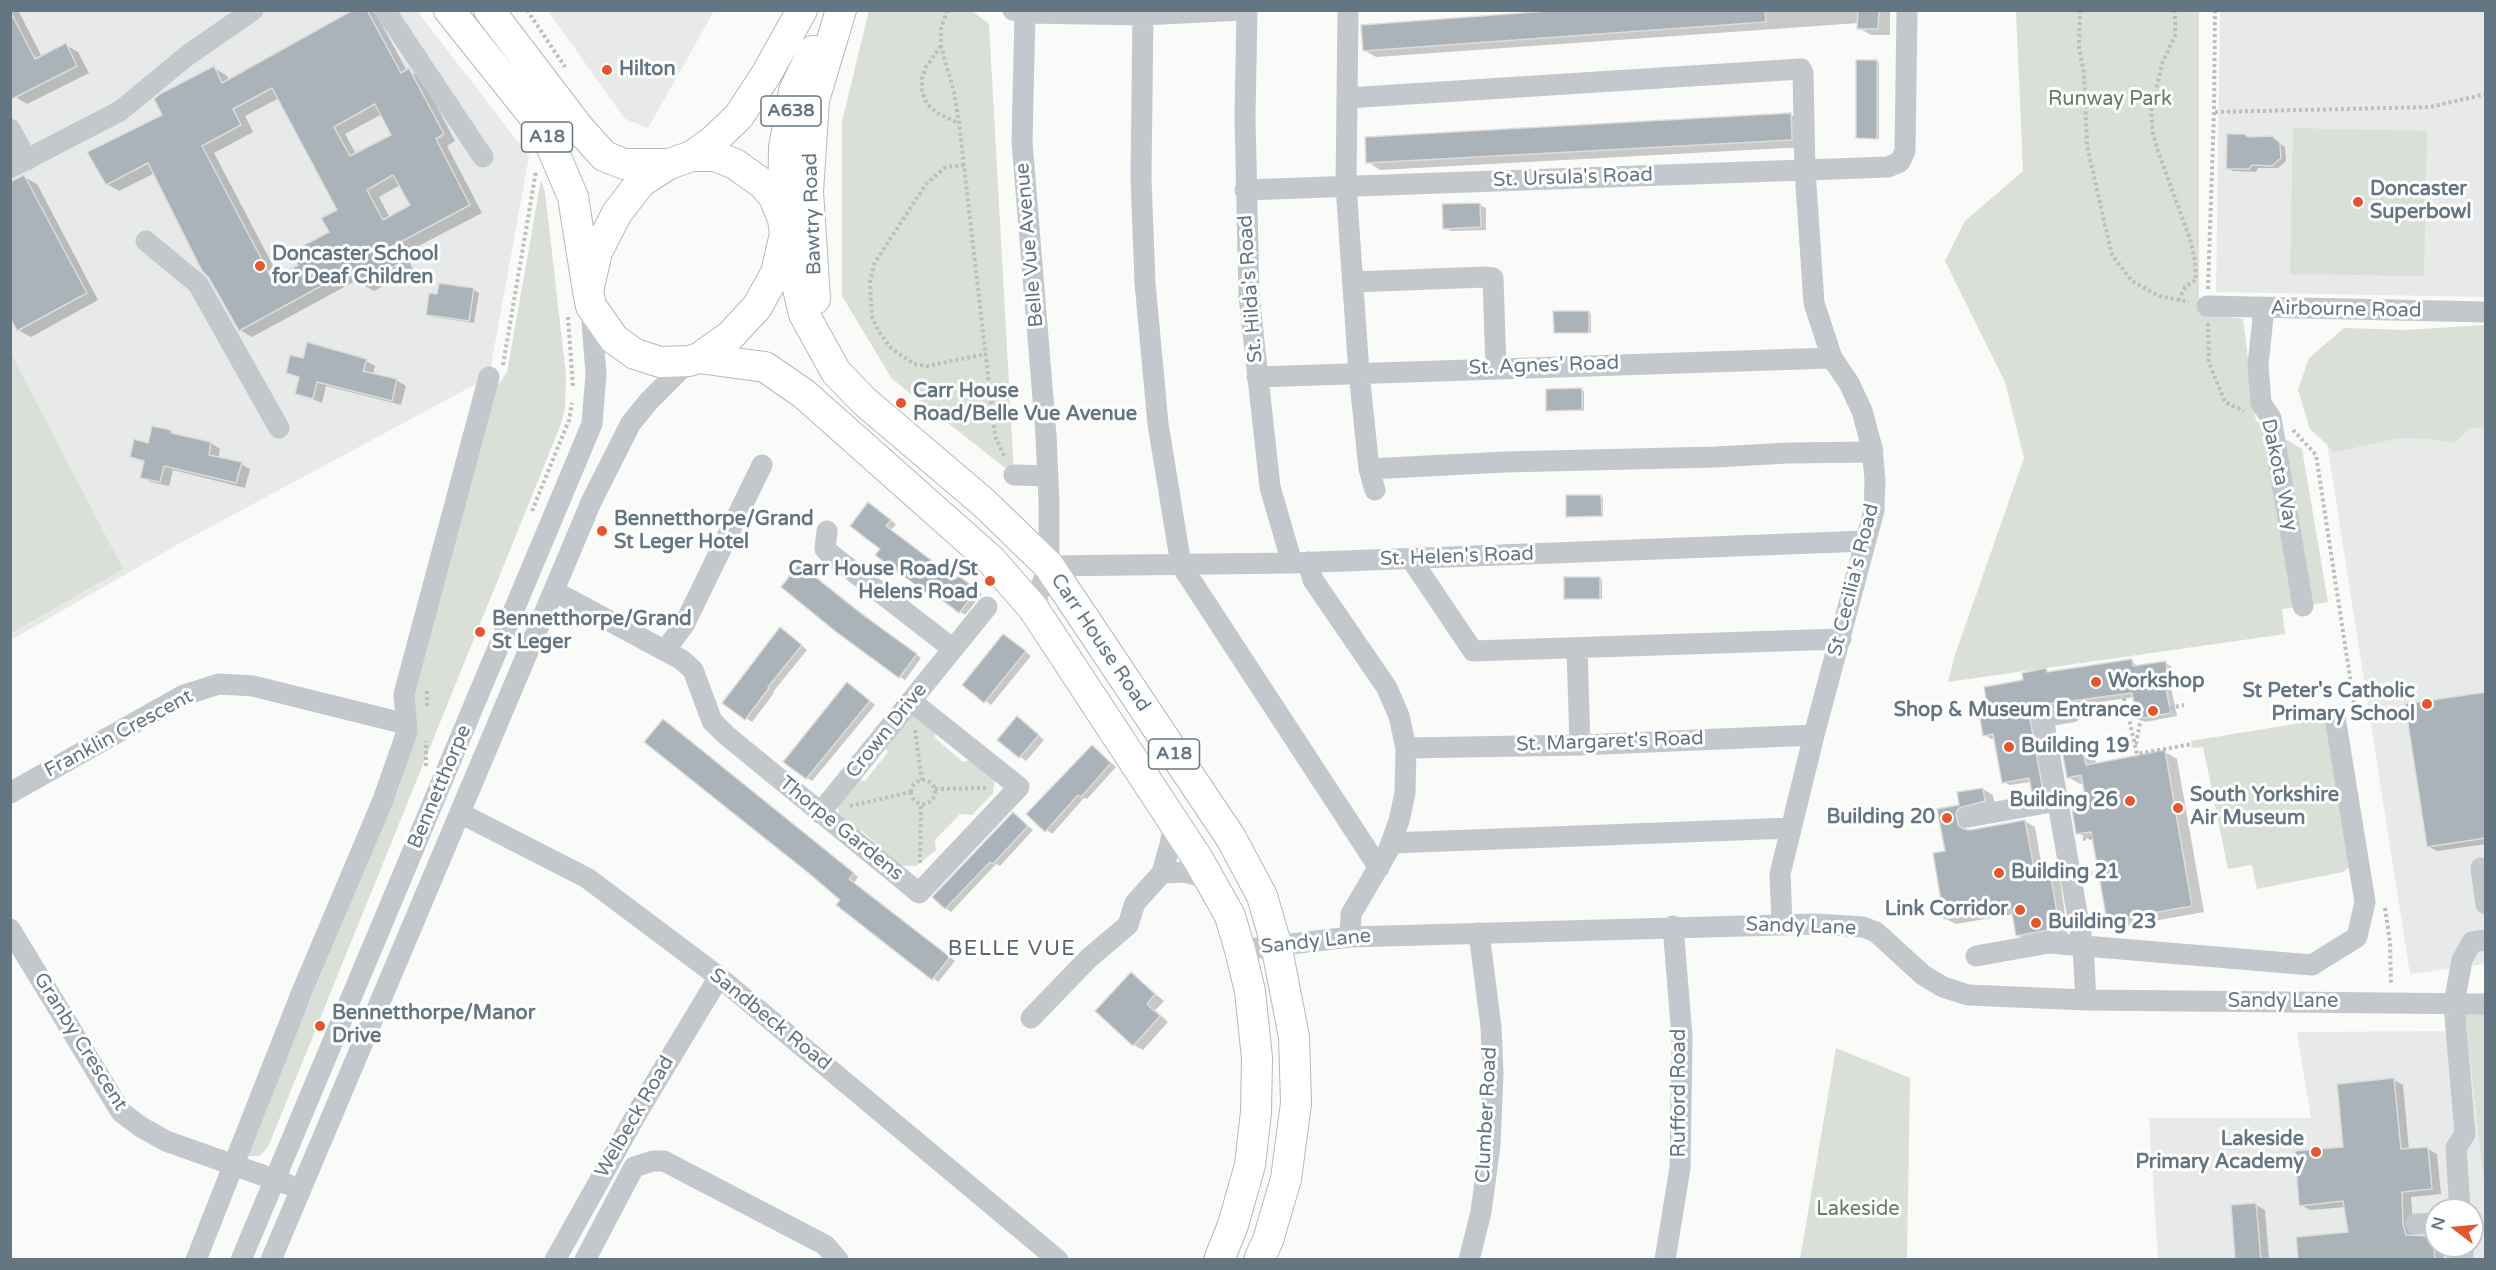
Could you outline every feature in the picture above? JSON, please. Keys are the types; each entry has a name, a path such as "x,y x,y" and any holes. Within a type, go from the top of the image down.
{"highway":[{"name":"A18","path":"449,10 544,129 573,197 582,301"},
{"name":"A18","path":"489,10 579,128 604,156 624,164 692,154"},
{"name":"A638","path":"692,154 739,116 767,73 802,10"},
{"name":"Bawtry Road","path":"784,226 784,148 794,91 833,10"},
{"name":"Bawtry Road","path":"822,349 816,309 808,180 813,100 841,10"},
{"path":"692,154 715,156 735,164 763,184 774,197 784,226 776,273 757,307 730,336 694,360 660,362 635,354 614,339 582,301 597,252 617,213 641,182 692,154"},
{"name":"Carr House Road","path":"784,226 804,314 836,372 864,401 984,503 1049,566 1231,838 1262,896 1276,944 1294,1037 1296,1103 1286,1179 1268,1240 1259,1260"},
{"name":"Carr House Road","path":"694,360 765,367 804,394 991,560 1033,608 1174,821 1209,878 1230,916 1240,950 1251,1002 1257,1058 1256,1112 1250,1166 1233,1225 1219,1260"}],"street":[{"path":"10,129 19,164 120,111 188,55 253,10"},
{"path":"385,10 483,157"},
{"path":"692,154 747,84 784,10"},
{"path":"1019,12 1143,13 1244,10"},
{"name":"St. Hilda's Road","path":"1244,10 1245,190 1249,296 1270,487 1300,563 1387,688 1399,716 1406,748 1405,793 1399,821 1379,868 1351,914 1350,937"},
{"path":"1348,10 1346,186 1359,373 1369,469 1375,490"},
{"name":"St. Ursula's Road","path":"1245,190 1888,167 1900,162 1905,151 1907,10"},
{"name":"Belle Vue Avenue","path":"1019,12 1022,142 1048,476 1049,566"},
{"path":"1143,13 1141,179 1145,283 1158,424 1181,565 1379,868"},
{"name":"St Cecilia's Road","path":"1347,98 1801,69 1814,303 1832,358 1862,411 1873,452 1875,480 1874,510 1814,735 1780,874 1782,923"},
{"path":"146,241 198,285 279,428"},
{"path":"1353,282 1493,278 1496,368"},
{"name":"Bennetthorpe","path":"242,1260 592,424 596,392 582,301"},
{"name":"Airbourne Road","path":"2207,306 2486,312"},
{"name":"Dakota Way","path":"2264,309 2258,365 2303,606"},
{"name":"St. Agnes' Road","path":"1257,377 1832,358"},
{"name":"Bennetthorpe","path":"271,1260 592,500 631,423 649,401 694,360"},
{"path":"196,1260 301,994 383,800 407,732 404,694 489,377"},
{"path":"1369,469 1505,462 1873,452"},
{"path":"666,649 684,625 762,465"},
{"path":"1014,475 1048,476"},
{"path":"827,531 825,549 828,552 953,649"},
{"name":"St. Helen's Road","path":"1049,566 1300,563 1866,541"},
{"path":"1411,559 1473,651 1841,639"},
{"path":"1033,608 1049,566"},
{"name":"Thorpe Gardens","path":"554,591 666,649 693,670 712,721 753,758 919,892 1019,787"},
{"name":"Crown Drive","path":"820,813 987,607"},
{"path":"1577,648 1580,745"},
{"name":"Franklin Crescent","path":"10,793 184,695 219,684 253,686 406,724"},
{"path":"910,701 1019,787"},
{"path":"2072,712 2043,717 2083,947 2086,1000"},
{"path":"1976,956 2049,943 2312,965 2357,937 2365,902 2334,717"},
{"name":"St. Margaret's Road","path":"1406,748 1580,745 1814,735"},
{"path":"1968,817 2057,801"},
{"name":"Sandbeck Road","path":"460,813 587,878 718,977 1058,1260"},
{"path":"1031,1018 1089,957 1128,926 1136,903 1162,873 1174,821"},
{"path":"1391,843 1791,828"},
{"path":"2481,868 2486,904"},
{"path":"1162,873 1184,872 1209,878"},
{"name":"Sandy Lane","path":"1240,950 1350,937 1782,923 1863,927 1876,932 1923,975 1943,987 1968,994 2086,1000 2486,1004"},
{"name":"Rufford Road","path":"1665,1260 1680,1156 1682,1037 1673,926"},
{"name":"Granby Crescent","path":"10,929 121,1112 166,1141 300,1189"},
{"name":"Clumber Road","path":"1469,1260 1481,1212 1490,1145 1494,1073 1491,1027 1479,933"},
{"path":"2459,1198 2456,1148 2465,1134 2454,1004 2462,960 2472,942 2486,940"},
{"name":"Welbeck Road","path":"555,1260 640,1108 718,977"},
{"path":"585,1260 633,1167 653,1161 664,1161 825,1245 838,1260"}],"path":[{"path":"527,10 566,68"},
{"path":"947,10 941,29 941,46 954,92 959,123 995,436 1014,475"},
{"path":"2080,10 2079,48 2084,74 2087,146 2112,255 2132,281 2159,296 2207,306"},
{"path":"2175,10 2175,36 2162,64 2151,111 2152,133 2157,151 2190,239 2195,261 2196,280 2185,287 2179,300"},
{"path":"2215,10 2207,306 2209,363 2225,402 2245,412 2266,410 2295,430 2316,455 2356,722"},
{"path":"941,46 926,67 922,79 922,92 927,104 937,113 959,123"},
{"path":"2214,112 2430,107 2486,94"},
{"path":"489,377 502,368 538,161"},
{"path":"964,165 946,167 926,183 874,264 870,282 872,317 879,332 891,348 914,364 927,366 986,354"},
{"path":"582,301 574,392 596,392"},
{"path":"2124,698 2138,755 2192,744"},
{"path":"910,701 922,780"},
{"path":"2170,708 2184,705"},
{"path":"2136,746 2141,718"},
{"path":"922,780 930,781 935,789 933,799 926,804 914,800 911,792 913,785 922,780"},
{"path":"935,789 1019,787"},
{"path":"820,813 911,792"},
{"path":"919,892 921,804"},
{"path":"2385,907 2390,942 2391,1003"}],"shaded area":[{"name":"Doncaster School for Deaf Children","path":"11,11 417,11 529,156 489,377 175,546 11,640"},
{"path":"548,11 714,11 648,128 625,119"},
{"path":"2220,11 2485,11 2485,297 2216,292"},
{"name":"St Peter's Catholic Primary School","path":"2485,419 2485,964 2410,974 2327,443"},
{"name":"Lakeside Primary Academy","path":"2467,1031 2485,1199 2485,1259 2158,1259 2149,1118 2311,1118 2297,1032"}],"green space":[{"path":"869,11 972,11 989,24 1014,475 892,379 842,296 842,121"},
{"name":"Runway Park","path":"2016,11 2199,11 2199,313 2243,319 2256,421 2302,449 2328,602 2282,609 2285,634 1948,682 1955,655 2024,458 2005,382 1945,261 1965,221 2023,171"},
{"name":"Doncaster Superbowl","path":"2293,128 2427,131 2424,276 2290,274"},
{"path":"541,180 545,192 566,375 565,408 561,424 268,1147 260,1156 245,1156 398,790 415,727 410,705 494,391 507,372"},
{"path":"2485,325 2485,427 2470,428 2454,443 2431,439 2399,438 2335,452 2310,429 2298,390 2309,358 2344,328 2406,330"},
{"path":"10,352 123,569 11,633 10,633"},
{"path":"914,712 936,728 935,738 963,762 974,759 995,777 993,793 972,815 960,814 935,840 936,850 916,866 891,865 891,857 862,831 854,833 840,819 837,803 855,779 865,781 888,752 883,743"},
{"path":"2331,718 2352,865 2343,872 2257,889 2252,865 2228,869 2203,747 2192,748 2191,741"},
{"path":"2464,1004 2485,1004 2485,1199 2484,1187"},
{"name":"Lakeside","path":"1836,1048 1910,1078 1907,1259 1800,1259"}],"building":[{"path":"353,10 367,10 401,73 409,68 444,134 436,139 470,205 393,246 402,262 361,285 352,269 239,331 209,278 202,271 148,163 106,185 87,152 162,115 154,99 214,66 222,83","holes":["272,88 337,210 321,218 329,232 291,252 298,265 272,279 202,146 241,125 233,109","375,104 391,135 350,156 334,127","393,175 410,205 383,220 367,190"]},
{"path":"1562,10 1765,10 1766,22 1363,51 1361,25"},
{"path":"1858,10 1879,10 1878,29 1857,29"},
{"path":"10,11 35,59 66,43 77,66 10,100"},
{"path":"1856,60 1877,60 1877,139 1856,138"},
{"path":"1791,113 1792,140 1366,163 1365,137"},
{"path":"2227,134 2244,134 2248,137 2272,136 2280,143 2281,158 2272,166 2252,165 2249,169 2226,169"},
{"path":"24,175 87,293 17,331 10,318 10,182"},
{"path":"1480,203 1481,227 1443,229 1442,204"},
{"path":"439,283 474,288 469,321 426,315 429,293 437,294"},
{"path":"1553,311 1589,311 1589,333 1554,333"},
{"path":"307,342 367,359 363,371 397,379 392,401 317,382 313,399 295,394 299,377 286,373 290,355 303,358"},
{"path":"1582,388 1582,410 1546,411 1546,389"},
{"path":"152,426 211,442 209,455 242,462 236,483 164,466 160,482 140,478 144,461 130,457 134,439 148,443"},
{"path":"1566,495 1601,495 1602,516 1566,517"},
{"path":"868,502 891,520 886,526 956,579 958,575 977,590 959,613 934,594 932,597 875,555 880,549 850,526"},
{"path":"799,564 917,654 899,678 835,631 781,587"},
{"path":"1564,577 1600,577 1600,599 1564,599"},
{"path":"780,627 802,645 745,720 722,703"},
{"path":"1003,634 1026,651 984,703 962,685"},
{"path":"2132,659 2133,666 2166,661 2169,683 2165,684 2171,713 2137,719 2132,693 2040,705 2031,712 2030,719 2043,791 2032,793 2029,778 2002,783 1993,734 1983,736 1978,707 1987,705 1984,687 2023,680 2022,673 2046,668 2047,672"},
{"path":"847,682 870,701 806,779 783,762"},
{"path":"2486,692 2486,838 2427,847 2405,704"},
{"path":"1017,716 1039,735 1019,758 997,740"},
{"path":"663,719 854,873 849,879 950,957 932,980 836,905 840,900 811,875 644,742"},
{"name":"Building 26","path":"2081,742 2086,765 2165,750 2192,906 2107,921 2091,832 2076,834 2072,810 2087,807 2081,775 2067,778 2061,745"},
{"path":"1092,745 1111,763 1081,797 1078,795 1045,832 1026,814"},
{"name":"Building 21","path":"1983,788 1985,801 1959,808 1956,813 1958,825 1970,830 2025,820 2035,874 2050,871 2060,931 2047,930 2016,936 2011,908 1944,919 1933,853 1945,851 1937,809 1959,805 1957,792"},
{"path":"1013,812 1028,826 993,864 990,862 945,909 932,897"},
{"path":"1131,972 1155,994 1147,1004 1160,1016 1133,1046 1095,1011"},
{"path":"2394,1078 2401,1149 2428,1147 2432,1189 2402,1192 2403,1225 2406,1235 2424,1236 2424,1258 2435,1258 2435,1260 2298,1260 2296,1237 2348,1232 2343,1201 2299,1206 2295,1151 2343,1147 2337,1084"},
{"path":"2256,1203 2261,1260 2235,1260 2231,1205"}],"place":[{"name":"Hilton","path":"607,70"},
{"name":"Doncaster Superbowl","path":"2358,202"},
{"name":"Doncaster School for Deaf Children","path":"260,266"},
{"name":"Carr House Road/Belle Vue Avenue","path":"901,403"},
{"name":"Bennetthorpe/Grand St Leger Hotel","path":"602,531"},
{"name":"Carr House Road/St Helens Road","path":"990,581"},
{"name":"Bennetthorpe/Grand St Leger","path":"480,632"},
{"name":"Workshop","path":"2096,682"},
{"name":"St Peter's Catholic Primary School","path":"2427,704"},
{"name":"Shop & Museum Entrance","path":"2153,711"},
{"name":"Building 19","path":"2009,747"},
{"name":"Building 26","path":"2130,801"},
{"name":"South Yorkshire Air Museum","path":"2178,808"},
{"name":"Building 20","path":"1947,818"},
{"name":"Building 21","path":"1999,873"},
{"name":"Link Corridor","path":"2020,910"},
{"name":"Building 23","path":"2036,923"},
{"name":"Bennetthorpe/Manor Drive","path":"320,1026"},
{"name":"Lakeside Primary Academy","path":"2316,1152"}],"district":[{"name":"BELLE VUE","path":"1012,949"}]}
